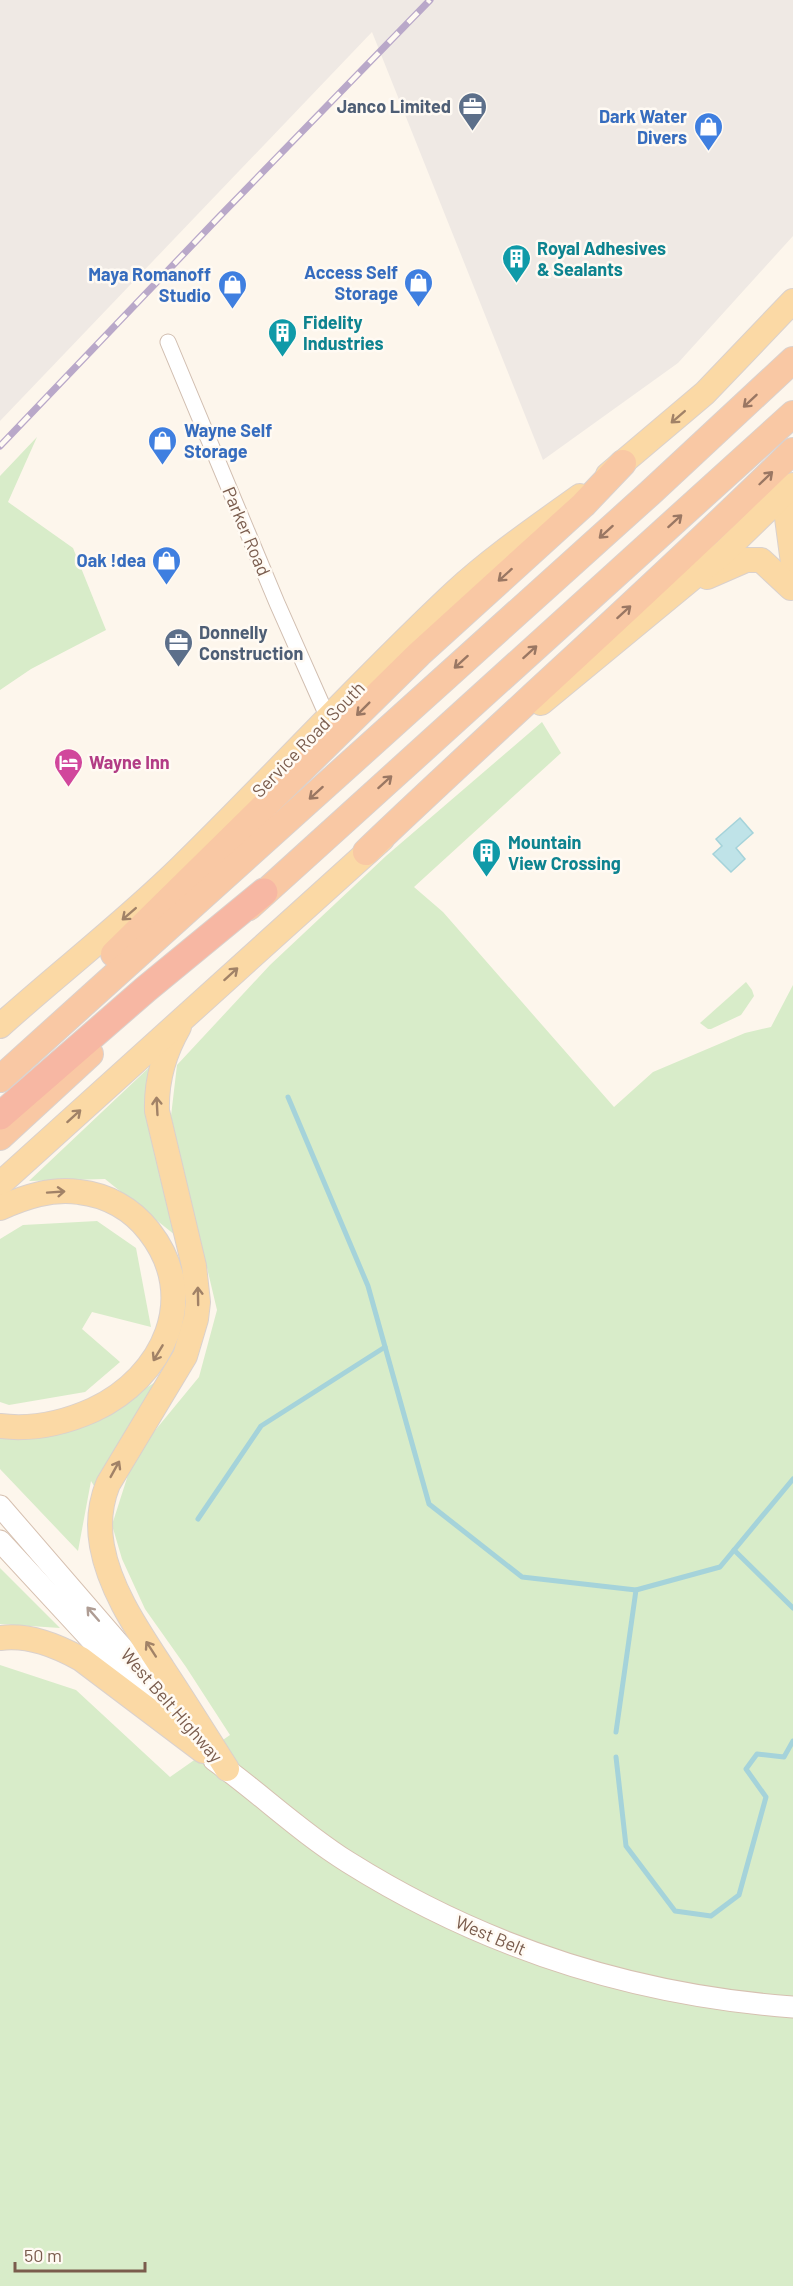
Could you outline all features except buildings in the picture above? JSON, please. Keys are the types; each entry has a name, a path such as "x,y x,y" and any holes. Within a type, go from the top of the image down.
{"highway":[{"path":"0,1079 676,469 793,360"},
{"path":"0,1137 264,892 793,414"},
{"path":"366,852 479,744 655,584 793,451"},
{"path":"0,1073 105,962 384,687 583,505 623,463"},
{"path":"0,1116 75,1049 264,892"}],"main road":[{"name":"Service Road South","path":"0,1026 179,869 455,593 504,550 623,463 705,393 793,301"},
{"path":"0,1184 366,852 545,700 666,602 724,552 793,485"},
{"path":"666,602 717,572 746,560 761,560 791,588 793,565 787,518 793,503"},
{"path":"188,1013 177,1030 161,1068 157,1090 157,1111 194,1266 198,1302 196,1319 185,1356 108,1484 101,1502 99,1525 102,1547 119,1594 145,1641 227,1769"},
{"path":"0,1208 39,1194 58,1191 95,1194 113,1201 129,1211 156,1239 170,1270 174,1300 169,1330 154,1359 144,1373 117,1396 100,1406 62,1421 24,1427 0,1426"},
{"name":"West Belt Highway","path":"0,1506 227,1769"},
{"name":"West Belt Highway","path":"0,1541 159,1713 227,1769"},
{"path":"0,1638 25,1638 63,1649 81,1659 203,1751"},
{"name":"West Belt","path":"227,1769 309,1837 347,1862 391,1888 474,1929 562,1963 610,1978 702,1997 793,2007"}],"street":[{"name":"Parker Road","path":"168,342 277,603 328,718"}],"shaded area":[{"path":"0,0 793,0 793,236 678,363 543,460 372,32 0,421"}],"green space":[{"path":"37,437 8,502 73,548 106,630 31,669 0,690 0,476"},
{"path":"542,722 561,753 414,887 443,912 614,1107 653,1072 745,1033 771,1027 793,985 793,2286 0,2286 0,1665 76,1690 170,1777 230,1735 145,1609 122,1559 112,1525 134,1456 199,1377 217,1310 171,1116 177,1065 270,965 386,856"},
{"path":"746,982 754,996 741,1015 711,1029 700,1023"},
{"path":"157,1060 180,1239 105,1179 29,1181"},
{"path":"97,1221 136,1248 151,1327 92,1312 82,1329 120,1362 85,1392 9,1405 0,1402 0,1239 23,1225"},
{"path":"163,1377 96,1489 91,1481 78,1551 0,1469 0,1432 18,1436 90,1425"},
{"path":"0,1568 60,1628 0,1624"}],"water":[{"path":"740,818 753,833 736,848 745,859 731,872 713,854 722,846 716,839"}],"waterway":[{"path":"288,1097 368,1286 429,1504 522,1577 636,1590 720,1567 793,1479"},
{"path":"198,1519 261,1426 385,1347"},
{"path":"734,1550 793,1608"},
{"path":"616,1732 636,1590"},
{"path":"616,1757 626,1846 675,1911 711,1916 739,1895 766,1797 746,1769 757,1754 784,1757 793,1741"}],"railway":[{"path":"0,446 430,0"}],"place":[{"name":"Janco Limited","path":"472,132"},
{"name":"Dark Water Divers","path":"708,152"},
{"name":"Royal Adhesives & Sealants","path":"516,284"},
{"name":"Access Self Storage","path":"419,308"},
{"name":"Maya Romanoff Studio","path":"232,310"},
{"name":"Fidelity Industries","path":"282,358"},
{"name":"Wayne Self Storage","path":"163,466"},
{"name":"Oak !dea","path":"167,586"},
{"name":"Donnelly Construction","path":"178,668"},
{"name":"Wayne Inn","path":"68,788"},
{"name":"Mountain View Crossing","path":"487,878"}]}
